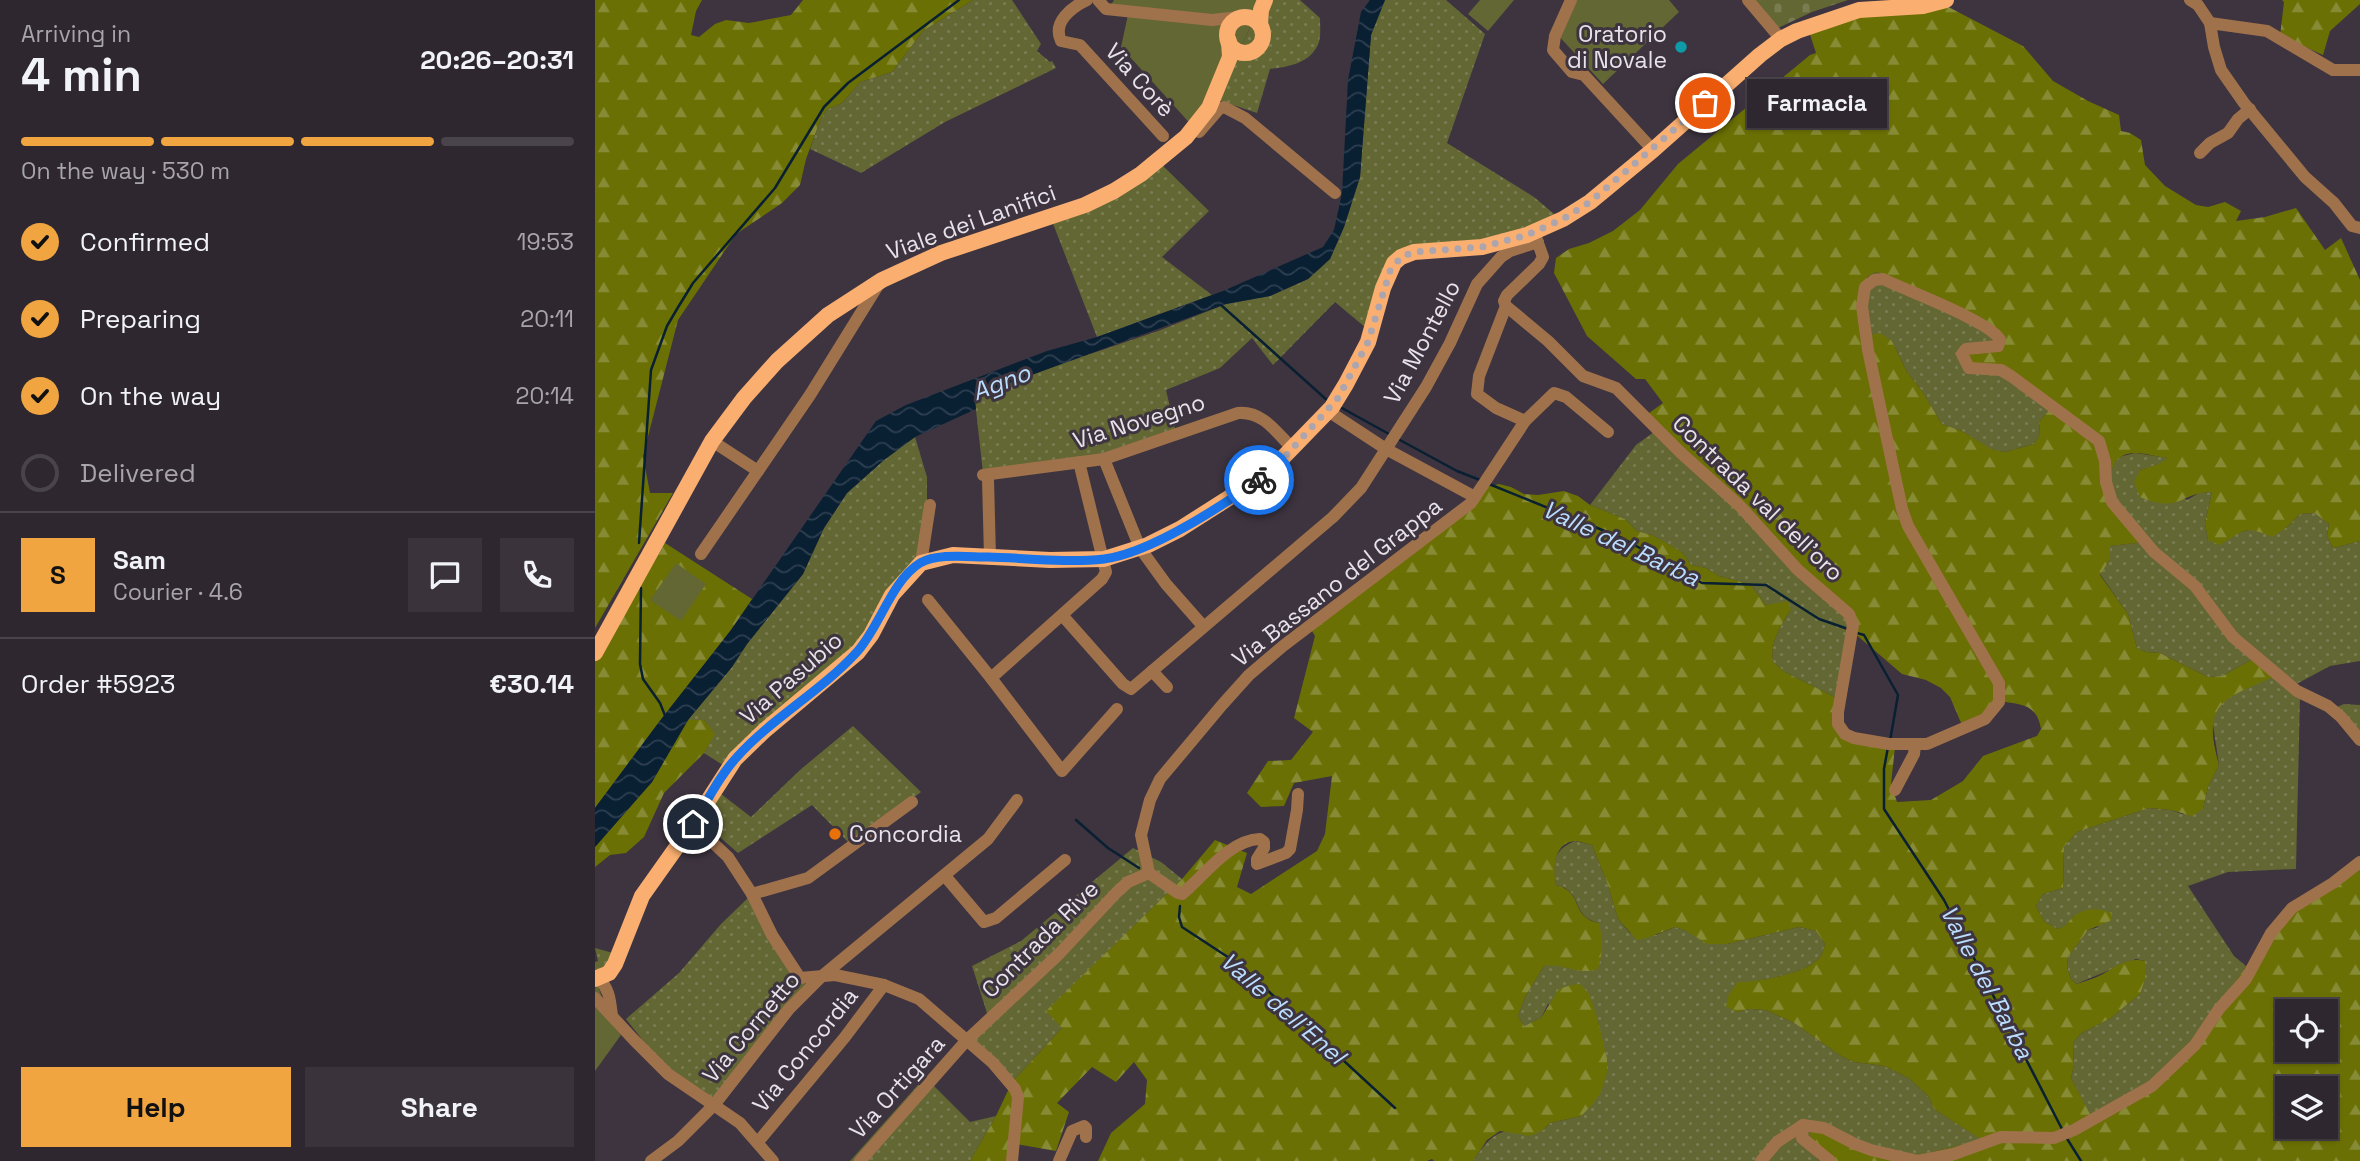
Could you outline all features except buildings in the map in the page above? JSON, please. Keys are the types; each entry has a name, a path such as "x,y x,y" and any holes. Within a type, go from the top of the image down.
{"main road":[{"name":"Viale dei Lanifici","path":"1248,19 1259,0"},
{"name":"Viale dei Lanifici","path":"1216,94 1230,57 1228,28 1235,20 1248,19 1261,10 1265,0"},
{"path":"921,563 953,555 1104,559 1140,548 1180,529 1268,473 1333,405 1368,342 1390,271 1401,257 1414,252 1482,247 1536,237 1590,202 1760,55 1781,40 1797,31 1859,10 1923,6 1946,0"},
{"name":"Viale dei Lanifici","path":"595,653 712,441 744,398 777,361 828,315 882,280 941,253 1085,205 1114,191 1154,164 1194,127 1209,108 1239,57 1258,48 1263,34 1248,19"},
{"path":"1228,40 1236,50 1248,52"},
{"name":"Via Pasubio","path":"596,979 609,973 615,964 642,896 693,824 734,759 858,652 892,595 921,563"}],"street":[{"name":"Via Corè","path":"1087,0 1072,9 1060,22 1057,33 1061,41 1080,45 1163,136"},
{"path":"1098,0 1106,9 1139,7 1212,20 1248,19"},
{"path":"1571,0 1555,36 1553,50 1572,72 1584,75 1653,150"},
{"path":"1748,0 1781,40"},
{"path":"2190,0 2198,5 2210,23 2221,70 2250,109 2305,177 2334,203 2352,226 2360,228"},
{"path":"1757,10 1769,2"},
{"path":"1212,20 1223,29 1228,40"},
{"path":"2210,23 2267,31 2333,70 2360,70"},
{"path":"1194,127 1199,132 1219,109 1224,107 1254,124 1335,193"},
{"path":"2200,153 2210,143 2228,134 2238,119 2250,109"},
{"path":"1525,421 1496,408 1477,394 1479,376 1506,306 1504,301 1543,257 1536,237"},
{"name":"Via Montello","path":"1062,615 1123,684 1131,689 1333,517 1361,488 1450,343 1477,284 1501,257 1536,237"},
{"name":"Contrada val dell'oro","path":"1506,306 1548,341 1583,376 1616,388 1681,453 1740,506 1798,570 1849,614 1852,630 1841,686 1838,724 1846,734 1854,738 1892,744 1927,744 1979,723 1999,702 1999,683 1908,526 1902,509 1868,350 1862,306 1865,286 1874,280 1883,279 1979,322 1998,335 1998,346 1966,349 1962,354 1969,368 2001,370 2099,441 2112,502 2154,552 2195,586 2233,637 2254,657 2297,691 2328,706 2360,740"},
{"path":"701,554 810,395 882,280"},
{"path":"1475,497 1525,421 1554,393 1566,397 1608,432"},
{"name":"Via Bassano del Grappa","path":"1149,873 1142,835 1150,800 1160,779 1222,705 1283,646 1475,497 1387,446 1333,405"},
{"name":"Via Novegno","path":"990,557 986,477 1104,459 1158,439 1247,412 1259,416 1293,449"},
{"path":"712,441 758,471"},
{"path":"1104,459 1140,548 1166,584 1203,626"},
{"path":"991,678 1102,579 1106,572 1079,462"},
{"path":"921,563 930,505"},
{"path":"928,600 1062,771 1117,709"},
{"path":"1152,671 1167,687"},
{"path":"1895,790 1914,754 1915,745"},
{"path":"1149,873 1182,894 1223,856 1251,839 1264,842 1257,864 1286,853 1292,844 1298,794"},
{"name":"Via Cornetto","path":"651,1161 678,1141 714,1105 789,1009 821,977 988,839 1017,800"},
{"path":"752,894 808,878 912,802"},
{"name":"Via Concordia","path":"693,824 728,857 800,978 835,975 884,985 919,999 993,1063 1017,1093 1012,1161"},
{"path":"944,876 984,922 996,918 1065,860"},
{"path":"1761,1161 1777,1142 1803,1125 1824,1128 1871,1150 1918,1161 1954,1154 2001,1137 2054,1138 2074,1130 2152,1086 2195,1045 2219,1009 2246,979 2271,933 2292,908 2333,883 2360,862"},
{"name":"Contrada Rive","path":"966,1041 1059,954 1117,892 1128,882 1149,873"},
{"path":"612,1016 610,995 615,964"},
{"path":"596,979 604,984 610,995"},
{"name":"Via Concordia","path":"758,1142 845,1037 884,985"},
{"name":"Via Cornetto","path":"595,998 668,1074 740,1123 773,1161"},
{"name":"Via Ortigara","path":"860,1161 966,1041"},
{"path":"1803,1125 1802,1138 1830,1161"},
{"path":"1059,1161 1072,1131 1087,1129"}],"green space":[{"path":"595,0 702,0 696,11 691,35 699,37 715,24 726,20 749,23 791,15 803,0 973,0 923,31 892,72 860,82 842,103 826,110 806,159 800,185 782,203 736,234 678,320 643,456 650,493 673,493 595,628"},
{"path":"973,0 1012,0 1041,44 1037,51 1052,61 1056,68 945,122 861,173 810,149 826,110 842,103 860,82 892,72 923,31"},
{"path":"1114,0 1262,0 1218,100 1195,129 1121,47 1129,10 1109,8"},
{"path":"1262,0 1300,0 1320,18 1320,33 1319,42 1311,55 1292,65 1270,69 1257,113 1218,100"},
{"path":"1385,0 1446,0 1485,34 1447,143 1534,197 1560,219 1536,231 1401,258 1372,333 1335,302 1273,365 1252,338 1220,368 1166,390 1177,437 1132,452 983,473 975,401 999,387 1040,371 1158,331 1226,304 1270,296 1308,279 1330,259 1344,227 1360,177 1371,35"},
{"path":"1480,0 1514,0 1488,31 1468,14"},
{"path":"1572,0 1669,0 1679,12 1603,84 1556,33"},
{"path":"1753,0 1848,0 1812,12 1776,29"},
{"path":"2282,0 2360,0 2360,4 2330,31 2323,55 2280,36 2284,2"},
{"path":"1937,1 2023,46 2053,81 2119,115 2121,131 2141,140 2145,165 2165,186 2196,205 2208,207 2225,202 2241,211 2236,221 2265,217 2296,208 2325,250 2341,238 2360,280 2360,541 2333,548 2327,536 2329,524 2314,513 2300,514 2272,537 2250,530 2220,545 2208,540 2205,523 2212,492 2172,503 2153,502 2140,497 2134,482 2140,470 2168,458 2135,453 2117,460 2110,477 2114,497 2145,542 2110,546 2110,559 2100,575 2128,614 2137,648 2160,653 2208,677 2222,676 2253,659 2275,676 2230,698 2215,715 2214,744 2219,765 2208,787 2203,809 2192,816 2149,808 2077,832 2064,847 2063,888 2043,894 2036,906 2044,921 2057,929 2064,927 2076,915 2085,911 2095,909 2111,913 2112,920 2088,930 2068,957 2067,967 2076,984 2128,961 2145,961 2145,979 2140,994 2111,1018 2080,1034 2073,1043 2074,1065 2071,1078 2092,1118 2138,1090 2172,1064 2201,1031 2285,911 2360,859 2360,1161 1819,1161 1806,1123 1889,1153 1920,1155 1982,1140 1934,1109 1929,1097 1910,1079 1897,1072 1884,1066 1854,1062 1841,1056 1794,1023 1766,1010 1736,1012 1726,1006 1729,994 1738,982 1757,981 1792,973 1818,959 1825,944 1816,931 1799,927 1727,944 1707,944 1675,927 1637,940 1618,919 1592,845 1575,841 1562,846 1556,858 1556,885 1571,893 1584,916 1599,923 1602,946 1598,969 1584,971 1544,966 1525,997 1518,1016 1524,1026 1541,1018 1559,989 1571,985 1580,984 1589,994 1607,1059 1607,1073 1601,1092 1581,1116 1550,1123 1530,1136 1500,1131 1487,1140 1473,1161 1098,1161 1111,1133 1145,1104 1147,1080 1134,1062 1116,1082 1092,1067 1057,1103 1069,1112 1056,1151 1016,1144 1013,1161 970,1161 1012,1082 1062,1028 1046,1011 1182,879 1215,840 1247,853 1237,887 1251,894 1317,851 1325,834 1332,776 1294,783 1284,806 1261,807 1247,793 1268,761 1291,760 1313,732 1294,718 1315,636 1309,626 1487,487 1499,484 1524,494 1564,491 1578,496 1590,505 1625,519 1637,531 1652,535 1670,545 1683,553 1691,565 1750,584 1766,605 1788,601 1791,610 1774,641 1773,662 1785,672 1839,699 1837,726 1895,747 1891,784 1897,802 1931,800 1963,781 1983,756 2037,736 2041,729 2032,710 2022,705 2000,701 1965,732 1950,697 1941,688 1926,680 1902,674 1853,632 1851,622 1641,419 1663,403 1645,379 1636,379 1587,336 1554,273 1556,258 1569,249 1613,231 1640,210 1678,164 1810,55 1816,53 1806,22","holes":["1876,272 2002,335 1964,354 1971,365 2000,365 2055,403 2040,421 2039,436 2034,444 2005,452 1991,449 1962,431 1942,424 1907,372 1892,341 1880,333 1866,336 1867,277"]},
{"path":"1159,162 1209,211 1162,257 1212,295 1097,337 1050,216"},
{"path":"1876,272 1990,325 2000,365 2055,403 2040,421 2039,436 2034,444 2005,452 1990,449 1962,431 1942,424 1907,372 1892,341 1866,337 1868,277"},
{"path":"1654,432 1851,622 1839,699 1785,672 1773,662 1774,641 1791,610 1779,604 1766,605 1750,584 1691,565 1683,553 1652,535 1637,531 1625,519 1590,505 1636,445"},
{"path":"915,437 927,477 927,563 906,577 859,651 729,769 704,753 714,734 704,720 688,720 803,574 824,528 847,493"},
{"path":"2135,453 2169,458 2160,464 2140,470 2187,500 2199,493 2212,492 2205,523 2208,540 2253,529 2286,528 2300,514 2314,513 2329,524 2327,536 2333,548 2360,541 2360,661 2330,666 2289,688 2300,697 2296,869 2228,872 2188,886 2234,956 2246,966 2213,1016 2173,1062 2144,1085 2092,1119 2071,1078 2074,1065 2073,1043 2080,1034 2111,1018 2140,994 2145,961 2136,959 2076,984 2067,967 2068,957 2088,930 2099,927 2074,916 2065,927 2057,929 2044,921 2036,906 2043,894 2063,888 2064,847 2077,832 2149,808 2182,814 2203,809 2208,787 2219,765 2212,718 2253,659 2222,676 2208,677 2160,653 2137,648 2128,614 2100,574 2110,559 2109,546 2145,542 2115,502 2108,479 2114,462 2119,457"},
{"path":"665,543 752,599 595,808 595,638 610,640"},
{"path":"676,563 706,584 681,621 650,600"},
{"path":"2344,704 2360,705 2360,741 2330,710"},
{"path":"688,720 704,720 715,734 704,753 664,793 644,837 626,853 610,855 595,867 595,847 652,782"},
{"path":"853,726 921,792 851,845 812,805 738,853 698,818 716,790 751,817 800,770"},
{"path":"1575,841 1592,845 1618,919 1630,933 1656,935 1675,927 1727,944 1799,927 1816,931 1825,944 1820,957 1792,973 1738,983 1736,1012 1766,1010 1794,1023 1841,1056 1854,1062 1884,1066 1897,1072 1910,1079 1929,1097 1934,1109 1983,1140 1920,1155 1817,1158 1819,1161 1473,1161 1488,1141 1502,1132 1543,1130 1550,1123 1581,1116 1601,1039 1598,1020 1548,1004 1541,1018 1524,1026 1518,1016 1525,997 1544,966 1555,964 1599,923 1584,915 1571,892 1556,885 1554,864 1558,853"},
{"path":"1133,848 1161,862 1182,879 1047,1011 1062,1028 1012,1082 974,1041 987,1013 972,966 1021,941"},
{"path":"749,897 809,991 720,1107 663,1066 626,1019 679,973 721,924"},
{"path":"595,948 620,955 597,981 595,989 595,962 598,961"},
{"path":"597,982 609,1020 621,1035 595,1071 595,989"},
{"path":"925,1077 970,1122 996,1116 970,1161 850,1161"}],"water":[{"name":"Agno","path":"1370,0 1385,0 1371,35 1360,177 1344,227 1330,259 1308,279 1270,296 1226,304 999,387 975,401 976,409 915,437 884,460 847,493 824,528 803,574 688,720 652,782 595,847 595,808 731,630 876,421 906,405 1047,351 1097,337 1223,291 1323,247 1334,230 1342,193 1348,80 1361,12"}],"waterway":[{"path":"639,543 651,370 667,326 677,309 693,283 775,188 824,107 848,83 959,0"},
{"name":"Valle del Barba","path":"1221,305 1328,401"},
{"name":"Valle del Barba","path":"1340,407 1389,434"},
{"name":"Valle del Barba","path":"1398,439 1457,471 1480,480"},
{"name":"Valle del Barba","path":"1489,484 1622,538 1702,583 1766,585 1819,619 1848,629"},
{"path":"641,588 640,664 643,679 660,703 666,718"},
{"name":"Valle del Barba","path":"1857,633 1864,635 1898,695 1890,741"},
{"name":"Valle del Barba","path":"1888,747 1884,769 1884,809 1944,900 2063,1131"},
{"name":"Valle dell'Enel","path":"1076,820 1108,848 1139,868"},
{"name":"Valle dell'Enel","path":"1180,906 1182,927 1240,965 1395,1108"},
{"name":"Valle del Barba","path":"2066,1137 2081,1161"}],"way so far":[{"path":"1259,480 1281,461 1338,398 1368,342 1383,288 1394,263 1401,257 1414,252 1482,247 1527,235 1563,219 1590,202 1705,103"}],"place":[{"name":"Oratorio di Novale","path":"1681,47"},
{"name":"Farmacia","path":"1705,103"},
{"name":"Concordia","path":"835,834"}],"route":[{"path":"693,824 734,759 858,652 892,595 921,563 953,555 1050,559 1104,559 1117,556 1148,545 1180,529 1259,480"}]}
